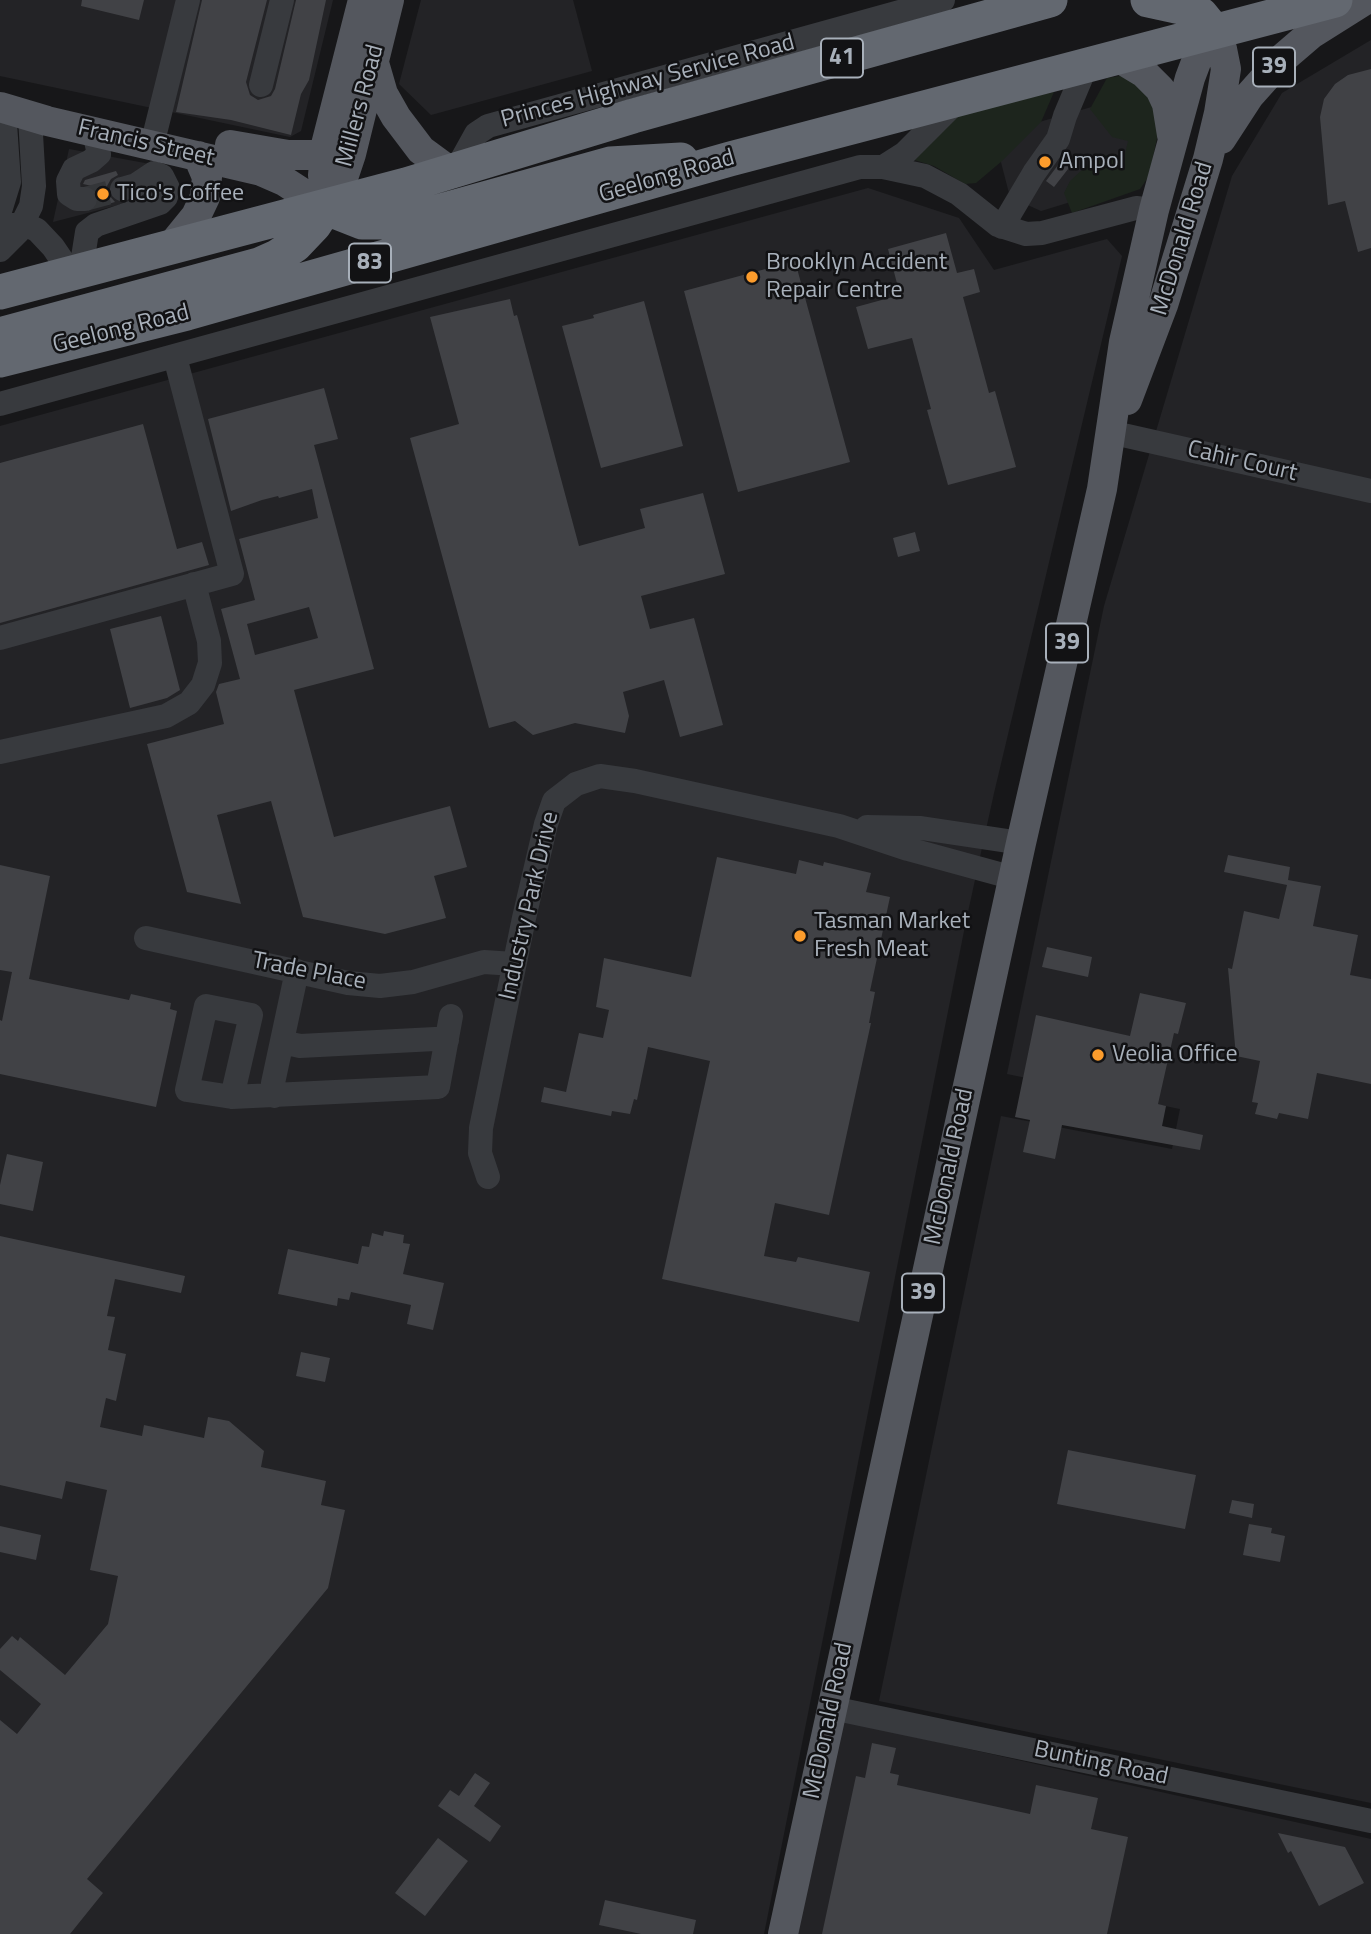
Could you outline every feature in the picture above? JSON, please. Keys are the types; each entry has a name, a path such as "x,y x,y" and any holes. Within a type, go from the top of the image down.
{"highway":[{"name":"41","path":"453,171 633,116 1050,0"},
{"path":"1148,0 1191,9 1216,23"},
{"name":"Geelong Road","path":"0,360 276,289 730,159 962,96 1102,62 1216,23 1335,0"},
{"path":"325,207 362,222 393,223 438,213 610,164 730,159"},
{"path":"0,292 453,171"},
{"path":"0,335 259,265 295,246 314,225 325,207"}],"main road":[{"name":"Millers Road","path":"325,207 344,175 351,154 361,59 363,0"},
{"name":"Millers Road","path":"325,207 324,155 361,59 389,0"},
{"name":"39","path":"1208,159 1243,104 1269,72 1304,39 1365,0"},
{"name":"McDonald Road","path":"783,1934 1021,843 1099,503 1112,437 1124,342 1154,210 1190,78 1216,23"},
{"name":"McDonald Road","path":"1112,437 1147,350 1208,159 1226,73 1216,23"},
{"path":"361,59 396,117 421,150 453,171"},
{"path":"1102,62 1149,77 1160,89 1167,104 1173,142"},
{"path":"11,106 57,106 155,138 283,154 324,155"},
{"name":"Francis Street","path":"11,106 94,132 155,138 198,156 261,171 284,181 325,207"},
{"path":"170,248 196,216 205,197 207,177 198,156"},
{"path":"1154,210 1190,218"}],"street":[{"path":"155,138 188,0"},
{"path":"261,85 282,0"},
{"name":"Princes Highway Service Road","path":"453,171 476,134 488,126 943,0"},
{"path":"1002,227 1058,139 1065,116 1102,62"},
{"path":"883,167 905,153 962,96"},
{"path":"0,211 9,182 11,106"},
{"path":"0,250 12,225 31,206 33,192 11,106"},
{"path":"85,199 78,200 71,196 68,181 74,169 89,163 99,154 94,132"},
{"name":"Geelong Road","path":"0,404 860,167 883,167 914,173 939,182 1002,227 1019,233 1038,234 1130,209 1154,210"},
{"path":"75,271 87,232 96,225 160,203 166,197 168,188 161,175 154,173 136,185 122,190"},
{"path":"12,225 34,228 75,271"},
{"path":"0,638 232,574 175,357"},
{"name":"Cahir Court","path":"1112,437 1371,491"},
{"path":"0,752 166,716 189,703 203,685 210,663 209,640 194,584"},
{"name":"Industry Park Drive","path":"488,1177 480,1153 481,1128 545,824 554,801 576,784 600,776 635,781 839,826 908,849 1014,878"},
{"name":"Industry Park Drive","path":"839,826 921,828 1021,843"},
{"name":"Trade Place","path":"146,938 348,983 380,986 413,982 484,962 514,964"},
{"path":"274,1096 273,1083 297,971"},
{"path":"232,1097 438,1087 449,1028 435,1039 300,1046 282,1042"},
{"name":"Bunting Road","path":"832,1708 1371,1821"}],"shaded area":[{"path":"0,0 333,0 301,131 290,137 0,76"},
{"path":"421,0 573,0 592,71 431,115 399,84"},
{"path":"1371,40 1371,1803 879,1701 1001,1116 1172,1149 1180,1109 1007,1074 1104,606 1232,176 1282,93"},
{"path":"1120,76 1144,85 1161,119 1149,176 1140,189 1072,213 1064,193 1070,181 1099,154 1124,158 1128,141 1112,137 1090,109 1107,78"},
{"path":"1054,92 1041,122 976,183 965,184 934,166 908,158 952,117"},
{"path":"1123,98 1136,182 1041,211 1010,197 994,135"},
{"path":"69,149 161,166 172,191 53,222"},
{"path":"868,188 959,218 994,270 1107,239 1122,256 966,921 764,1934 0,1934 0,426"},
{"path":"830,1718 1371,1839 1371,1934 783,1934"}],"building":[{"path":"82,0 144,0 139,20 81,6"},
{"path":"202,0 267,0 246,82 250,95 258,100 271,96 275,89 296,0 326,0 309,80 301,94 291,135 231,120 176,112"},
{"path":"1371,69 1371,248 1358,252 1345,201 1328,205 1320,117 1324,99 1335,84 1348,75"},
{"path":"1064,157 1072,164 1054,187 1046,181"},
{"path":"116,171 118,175 111,179 107,186 108,194 115,202 98,207 98,192 92,186 83,184 85,180"},
{"path":"946,233 957,273 974,269 980,292 963,297 989,393 995,391 1016,467 948,485 927,410 931,409 912,338 868,349 856,307 900,295 888,249"},
{"path":"795,261 850,462 738,492 684,291"},
{"path":"510,299 514,316 517,315 579,546 645,528 640,509 703,493 725,574 641,596 650,629 694,618 723,725 680,737 664,680 623,692 629,716 625,733 575,723 533,735 515,721 489,728 410,438 459,424 430,317"},
{"path":"644,301 683,446 601,468 562,326"},
{"path":"324,388 338,439 314,445 374,669 294,690 334,837 450,806 467,867 434,876 446,918 385,934 303,917 271,801 217,815 241,904 187,892 147,744 224,724 216,692 219,684 240,679 221,609 255,600 239,539 318,518 312,489 262,500 231,511 208,419","holes":["309,607 318,638 255,655 247,624"]},
{"path":"143,424 177,549 202,542 209,565 0,623 0,463"},
{"path":"915,532 920,551 898,557 893,538"},
{"path":"161,616 180,690 167,698 130,708 110,629"},
{"path":"1228,855 1290,867 1288,880 1321,886 1313,926 1358,935 1350,975 1371,979 1371,1084 1317,1073 1308,1119 1279,1113 1277,1119 1255,1114 1258,1103 1252,1102 1260,1061 1236,1056 1228,968 1232,969 1244,911 1279,919 1287,885 1224,872"},
{"path":"717,857 796,874 799,860 823,866 824,862 871,873 866,892 890,897 870,991 875,992 871,1023 829,1215 775,1203 764,1256 796,1262 798,1257 870,1272 859,1322 662,1279 710,1061 648,1047 637,1100 634,1099 630,1114 612,1111 611,1116 541,1102 544,1087 566,1092 579,1033 603,1038 609,1010 596,1007 604,958 691,977"},
{"path":"0,865 50,876 29,979 129,1000 131,994 171,1003 170,1009 177,1011 156,1107 0,1074 0,1020 2,1021 12,972 0,970"},
{"path":"1047,947 1092,957 1088,977 1042,967"},
{"path":"1140,993 1186,1003 1178,1034 1174,1033 1158,1104 1166,1106 1162,1126 1203,1135 1200,1150 1062,1125 1055,1159 1023,1152 1030,1120 1015,1117 1036,1015 1130,1036"},
{"path":"7,1154 43,1162 33,1211 0,1204 0,1185"},
{"path":"384,1231 404,1235 403,1243 410,1244 403,1274 444,1283 433,1330 407,1324 411,1305 351,1292 349,1300 338,1298 337,1306 278,1294 288,1249 358,1264 362,1246 369,1247 372,1233 383,1236"},
{"path":"0,1236 185,1276 181,1293 115,1279 107,1316 115,1317 108,1350 126,1354 116,1401 106,1398 100,1427 142,1436 144,1425 204,1438 208,1417 229,1421 264,1451 261,1467 326,1481 321,1505 345,1510 328,1588 87,1879 103,1893 70,1934 0,1934 0,1720 17,1734 41,1704 0,1670 0,1649 12,1636 18,1641 20,1637 65,1675 108,1624 118,1576 90,1570 107,1490 66,1481 62,1499 0,1485"},
{"path":"301,1352 330,1358 325,1382 296,1376"},
{"path":"1068,1450 1196,1475 1185,1529 1057,1504"},
{"path":"1232,1500 1254,1504 1252,1518 1229,1513"},
{"path":"1249,1524 1272,1528 1271,1533 1285,1536 1280,1562 1243,1555"},
{"path":"0,1526 41,1535 36,1560 0,1552"},
{"path":"872,1743 896,1748 890,1773 899,1775 897,1785 1030,1814 1036,1785 1098,1798 1091,1829 1128,1837 1107,1934 822,1934 856,1776 865,1778"},
{"path":"475,1773 490,1783 474,1806 501,1826 490,1842 438,1806 450,1790 459,1796"},
{"path":"1278,1833 1345,1847 1364,1883 1319,1906 1291,1851 1288,1853"},
{"path":"438,1838 468,1861 425,1916 395,1893"},
{"path":"605,1900 696,1920 693,1934 641,1934 599,1925"}],"tunnel":[{"path":"85,199 122,189"}],"place":[{"name":"Ampol","path":"1045,162"},
{"name":"Tico's Coffee","path":"103,194"},
{"name":"Brooklyn Accident Repair Centre","path":"752,277"},
{"name":"Tasman Market Fresh Meat","path":"800,936"},
{"name":"Veolia Office","path":"1098,1055"}]}
